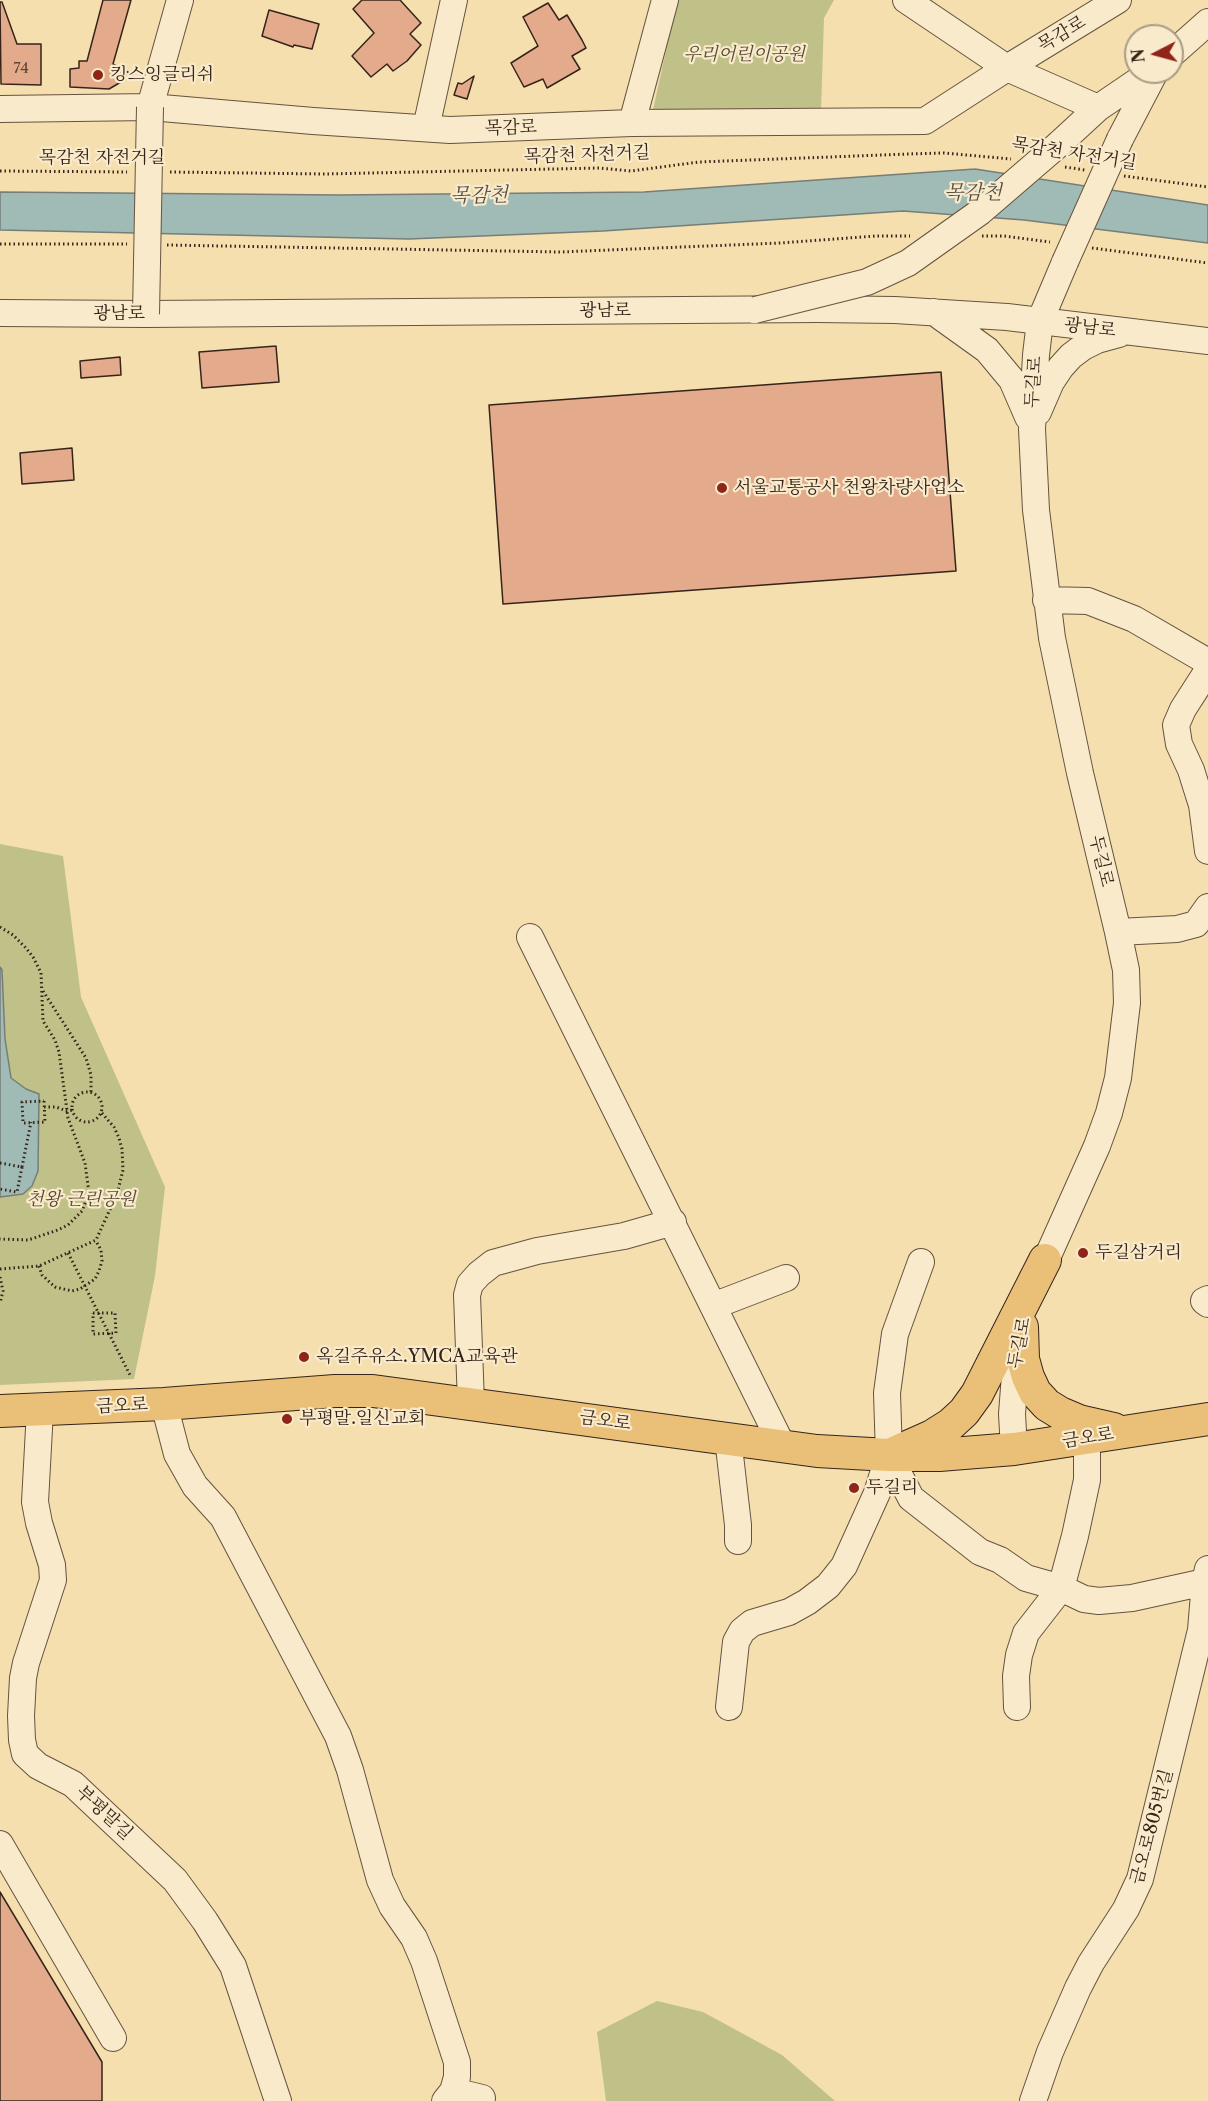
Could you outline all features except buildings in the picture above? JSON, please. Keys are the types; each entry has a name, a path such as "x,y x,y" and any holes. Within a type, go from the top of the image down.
{"main road":[{"path":"889,1455 932,1436 964,1412 982,1386 1045,1260"},
{"path":"1022,1327 1023,1359 1035,1392 1047,1404 1079,1421 1126,1432"},
{"name":"금오로","path":"0,1411 373,1391 817,1450 889,1455 939,1455 1014,1449 1208,1419"}],"street":[{"path":"146,314 150,107 180,0"},
{"path":"426,128 454,0"},
{"path":"632,123 665,0"},
{"path":"906,0 1007,68 1098,108"},
{"name":"목감로","path":"0,109 150,107 450,130 632,123 926,121 1118,0"},
{"path":"1184,43 1208,22"},
{"path":"755,310 867,282 908,263 1062,155 1098,108 1133,84"},
{"name":"두길로","path":"1014,1449 1013,1384 1015,1356 1022,1327 1045,1260 1097,1146 1108,1113 1118,1078 1127,1004 1126,970 1080,773 1046,600 1036,510 1032,429 1036,355 1040,321 1058,252 1149,84"},
{"name":"광남로","path":"0,313 817,309 934,312 1040,321 1208,341"},
{"path":"934,312 987,350 1001,365 1016,387 1032,429"},
{"path":"1032,429 1051,382 1071,356 1097,340 1126,332"},
{"path":"1046,600 1088,601 1134,619 1208,662"},
{"path":"1208,670 1183,709 1176,726 1179,744 1191,770 1202,805 1208,851"},
{"path":"1118,932 1177,929 1196,924 1208,907"},
{"path":"530,937 782,1445"},
{"path":"471,1403 467,1295 470,1284 479,1274 493,1263 537,1251 624,1236 673,1222"},
{"path":"729,1707 736,1642 742,1631 752,1623 789,1612 828,1586 844,1566 877,1493 889,1455 887,1393 890,1368 901,1315 921,1262"},
{"path":"713,1306 786,1278"},
{"path":"1208,1299 1204,1301 1208,1304"},
{"path":"164,1404 177,1454 195,1486 222,1517 338,1736 350,1770 380,1880 392,1906 414,1938 424,1961 457,2062 457,2077 449,2096 482,2098"},
{"name":"부평말길","path":"40,1410 35,1502 52,1565 53,1580 26,1662 23,1678 21,1716 25,1754 38,1766 74,1784 181,1888 233,1966 278,2101"},
{"path":"728,1438 738,1541"},
{"path":"1017,1707 1018,1655 1026,1633 1061,1588 1075,1536 1087,1480 1086,1438"},
{"path":"889,1455 911,1498 980,1551 1000,1560 1026,1578 1061,1588 1084,1599 1099,1601 1132,1598 1207,1576"},
{"name":"금오로805번길","path":"1033,2101 1050,2052 1078,1988 1091,1963 1126,1909 1140,1879 1201,1630 1207,1576"},
{"path":"0,1844 113,2038"}],"path":[{"name":"목감천 자전거길","path":"168,172 326,174 599,168 631,171 699,162 944,153 1019,160"},
{"name":"목감천 자전거길","path":"1062,155 1087,170"},
{"name":"목감천 자전거길","path":"0,171 133,172"},
{"name":"목감천 자전거길","path":"1122,175 1208,187"},
{"path":"166,245 560,252 910,236"},
{"path":"980,236 1004,236 1058,252"},
{"path":"0,244 130,244"},
{"path":"1085,247 1208,263"},
{"path":"0,927 13,935 33,957 41,973 42,1021 55,1040 59,1052 67,1112 89,1182 89,1193 85,1204 68,1225 28,1240 0,1239"},
{"path":"42,990 86,1058 91,1075 91,1092"},
{"path":"91,1092 99,1098 101,1112 95,1120 86,1122 77,1119 73,1110 74,1100 77,1096 91,1092"},
{"path":"44,1101 44,1107 45,1122 23,1123 22,1102 44,1101"},
{"path":"44,1107 56,1107 67,1112 73,1110"},
{"path":"0,1269 39,1266 96,1240 117,1194 123,1170 119,1138 101,1112"},
{"path":"0,1189 17,1192 31,1122"},
{"path":"0,1163 22,1167"},
{"path":"39,1266 42,1275 55,1287 72,1291 85,1287 95,1279 102,1260 101,1250 96,1240"},
{"path":"68,1253 130,1375"},
{"path":"0,1277 3,1291 0,1303"},
{"path":"115,1312 116,1333 93,1334 93,1313 99,1313 115,1312"}],"green space":[{"name":"우리어린이공원","path":"677,0 834,0 824,18 821,110 653,110"},
{"name":"천왕 근린공원","path":"0,844 63,856 81,997 165,1187 155,1276 134,1379 0,1385"},
{"path":"657,2001 703,2012 782,2055 835,2101 606,2101 597,2032"}],"water":[{"name":"목감천","path":"975,169 1208,205 1208,243 1024,220 903,211 603,231 409,239 0,230 0,192 339,195 644,192"},
{"path":"0,967 5,1039 11,1078 26,1089 39,1094 38,1171 32,1186 23,1194 0,1197"}],"place":[{"name":"킹스잉글리쉬","path":"98,75"},
{"name":"서울교통공사 천왕차량사업소","path":"722,488"},
{"name":"두길삼거리","path":"1083,1253"},
{"name":"옥길주유소.YMCA교육관","path":"304,1357"},
{"name":"부평말.일신교회","path":"287,1419"},
{"name":"두길리","path":"854,1488"}]}
